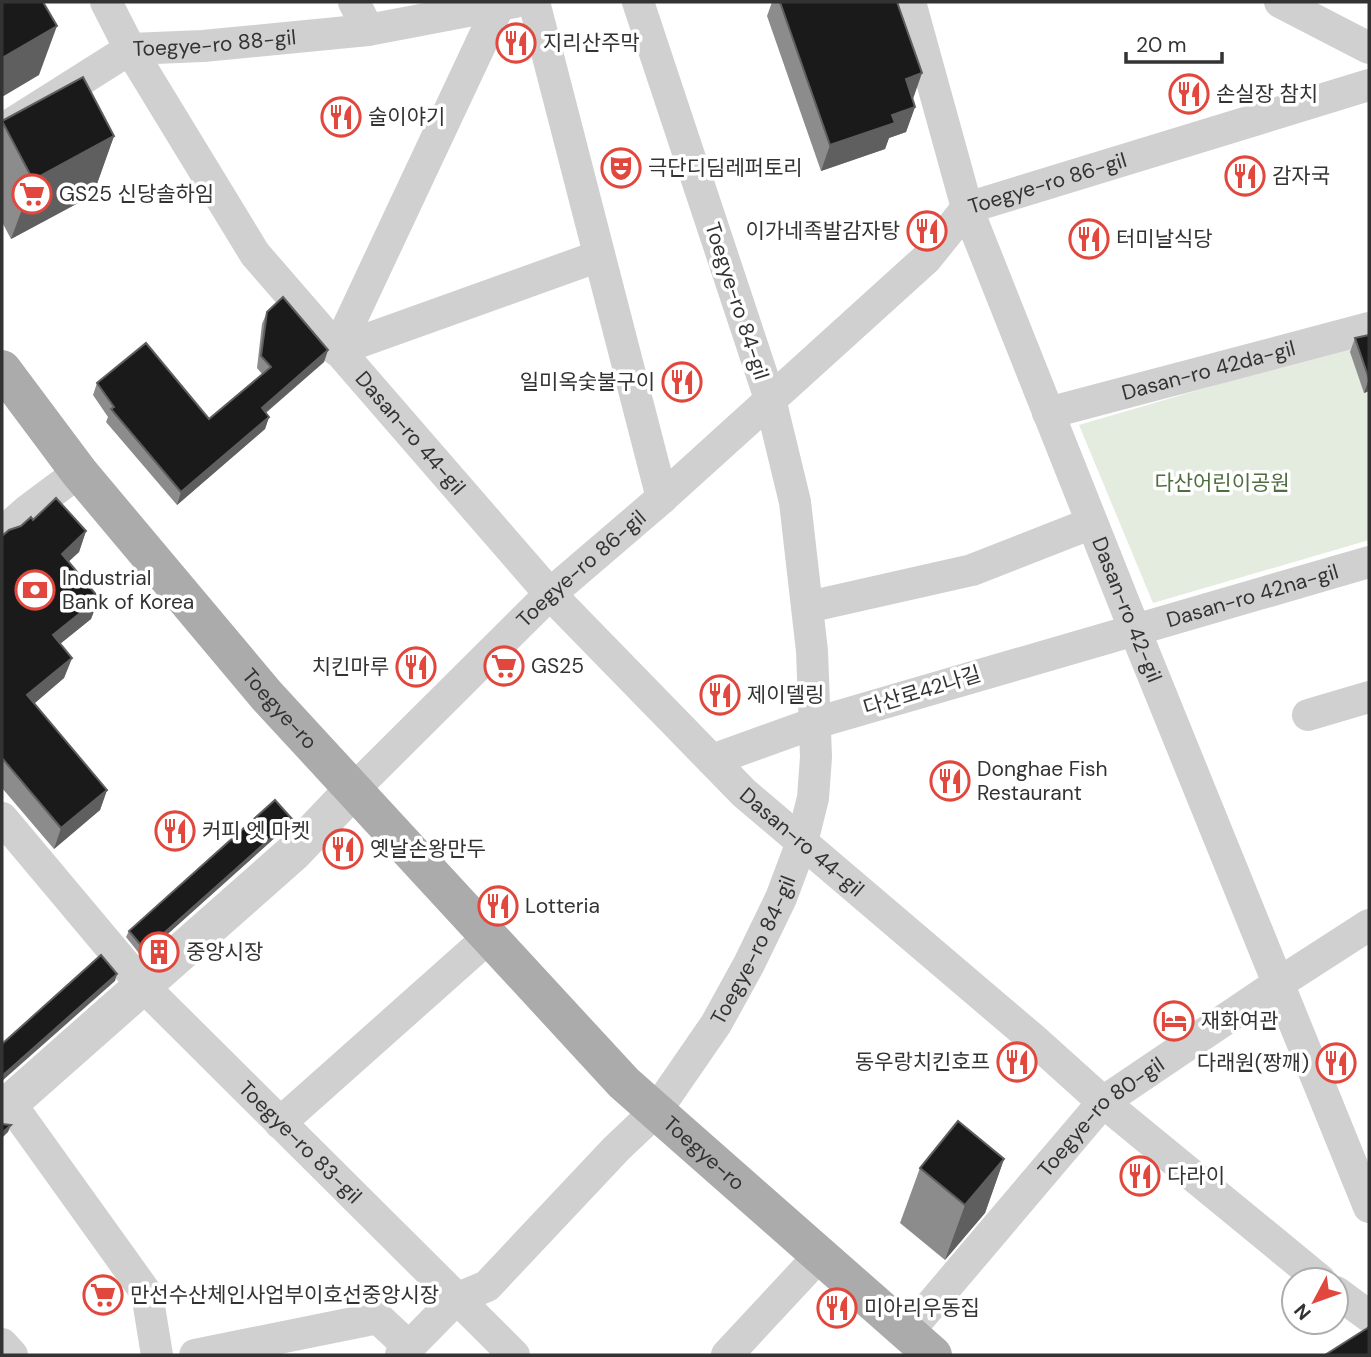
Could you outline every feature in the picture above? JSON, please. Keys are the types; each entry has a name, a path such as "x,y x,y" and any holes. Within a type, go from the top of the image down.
{"main road":[{"name":"Toegye-ro","path":"2,369 79,472 267,696 624,1083 920,1344"}],"street":[{"path":"354,2 368,30"},
{"name":"Toegye-ro 86-gil","path":"534,2 662,498"},
{"name":"Toegye-ro 84-gil","path":"638,2 770,400 795,502 812,651 816,757 813,798 802,842 781,898 716,1024 656,1111"},
{"name":"Dasan-ro 42-gil","path":"911,2 967,208 1369,1206"},
{"path":"1280,2 1369,48"},
{"name":"Toegye-ro 88-gil","path":"2,130 130,49 202,46 368,30 507,3"},
{"name":"Toegye-ro 88-gil","path":"337,349 507,3"},
{"name":"Dasan-ro 44-gil","path":"100,5 130,49 255,254 550,594 744,793 1103,1102 1303,1266"},
{"name":"Toegye-ro 86-gil","path":"353,790 550,594 662,498 926,259 967,208 1369,85"},
{"name":"Dasan-ro 44-gil","path":"337,349 599,256"},
{"name":"Dasan-ro 42da-gil","path":"1048,413 1369,328"},
{"path":"2,533 79,472"},
{"path":"808,607 972,570 1092,523"},
{"name":"Dasan-ro 42na-gil","path":"1134,628 1369,562"},
{"name":"다산로42나길","path":"712,760 815,723 1134,628"},
{"path":"1308,715 1369,697"},
{"path":"157,1355 147,1294 6,1107 294,852 353,790"},
{"name":"Toegye-ro 83-gil","path":"2,818 143,986 514,1355"},
{"name":"Toegye-ro 80-gil","path":"920,1344 1103,1102 1369,925"},
{"path":"280,1123 489,937"},
{"path":"195,1355 378,1318 405,1351 456,1299 487,1286 616,1149 656,1111"},
{"path":"727,1355 820,1255"},
{"path":"1350,1302 1369,1316"},
{"path":"2,1344 12,1355"}],"green space":[{"name":"다산어린이공원","path":"1369,340 1369,540 1153,603 1079,425"}],"building":[{"path":"2,2 43,2 57,26 2,58"},
{"path":"780,2 897,2 922,73 906,79 915,107 892,115 895,123 830,145"},
{"path":"83,77 114,136 33,180 2,121"},
{"path":"283,297 328,350 262,408 269,417 181,492 111,409 114,407 97,383 146,343 209,419 271,367 261,356 267,312"},
{"path":"1369,335 1369,379 1355,338"},
{"path":"56,498 86,531 62,554 99,598 53,635 72,658 27,695 107,790 61,828 2,758 2,536 31,517 33,520"},
{"path":"275,800 292,819 145,950 129,931"},
{"path":"101,955 117,974 2,1076 2,1044"},
{"path":"958,1121 1004,1159 965,1205 920,1168"},
{"path":"2,1124 11,1125 2,1133"},
{"path":"1369,1327 1369,1355 1325,1355"}],"place":[{"name":"지리산주막","path":"516,43"},
{"name":"손실장 참치","path":"1189,94"},
{"name":"술이야기","path":"341,117"},
{"name":"극단디딤레퍼토리","path":"621,168"},
{"name":"감자국","path":"1245,176"},
{"name":"GS25 신당솔하임","path":"32,194"},
{"name":"이가네족발감자탕","path":"927,231"},
{"name":"터미날식당","path":"1089,239"},
{"name":"일미옥숯불구이","path":"682,382"},
{"name":"Industrial Bank of Korea","path":"35,590"},
{"name":"GS25","path":"504,666"},
{"name":"치킨마루","path":"416,667"},
{"name":"제이델링","path":"720,695"},
{"name":"Donghae Fish Restaurant","path":"950,781"},
{"name":"커피 엣 마켓","path":"175,831"},
{"name":"옛날손왕만두","path":"343,849"},
{"name":"Lotteria","path":"498,906"},
{"name":"중앙시장","path":"159,952"},
{"name":"재화여관","path":"1174,1021"},
{"name":"동우랑치킨호프","path":"1017,1062"},
{"name":"다래원(짱깨)","path":"1336,1063"},
{"name":"다라이","path":"1140,1176"},
{"name":"만선수산체인사업부이호선중앙시장","path":"103,1295"},
{"name":"미아리우동집","path":"837,1308"}]}
